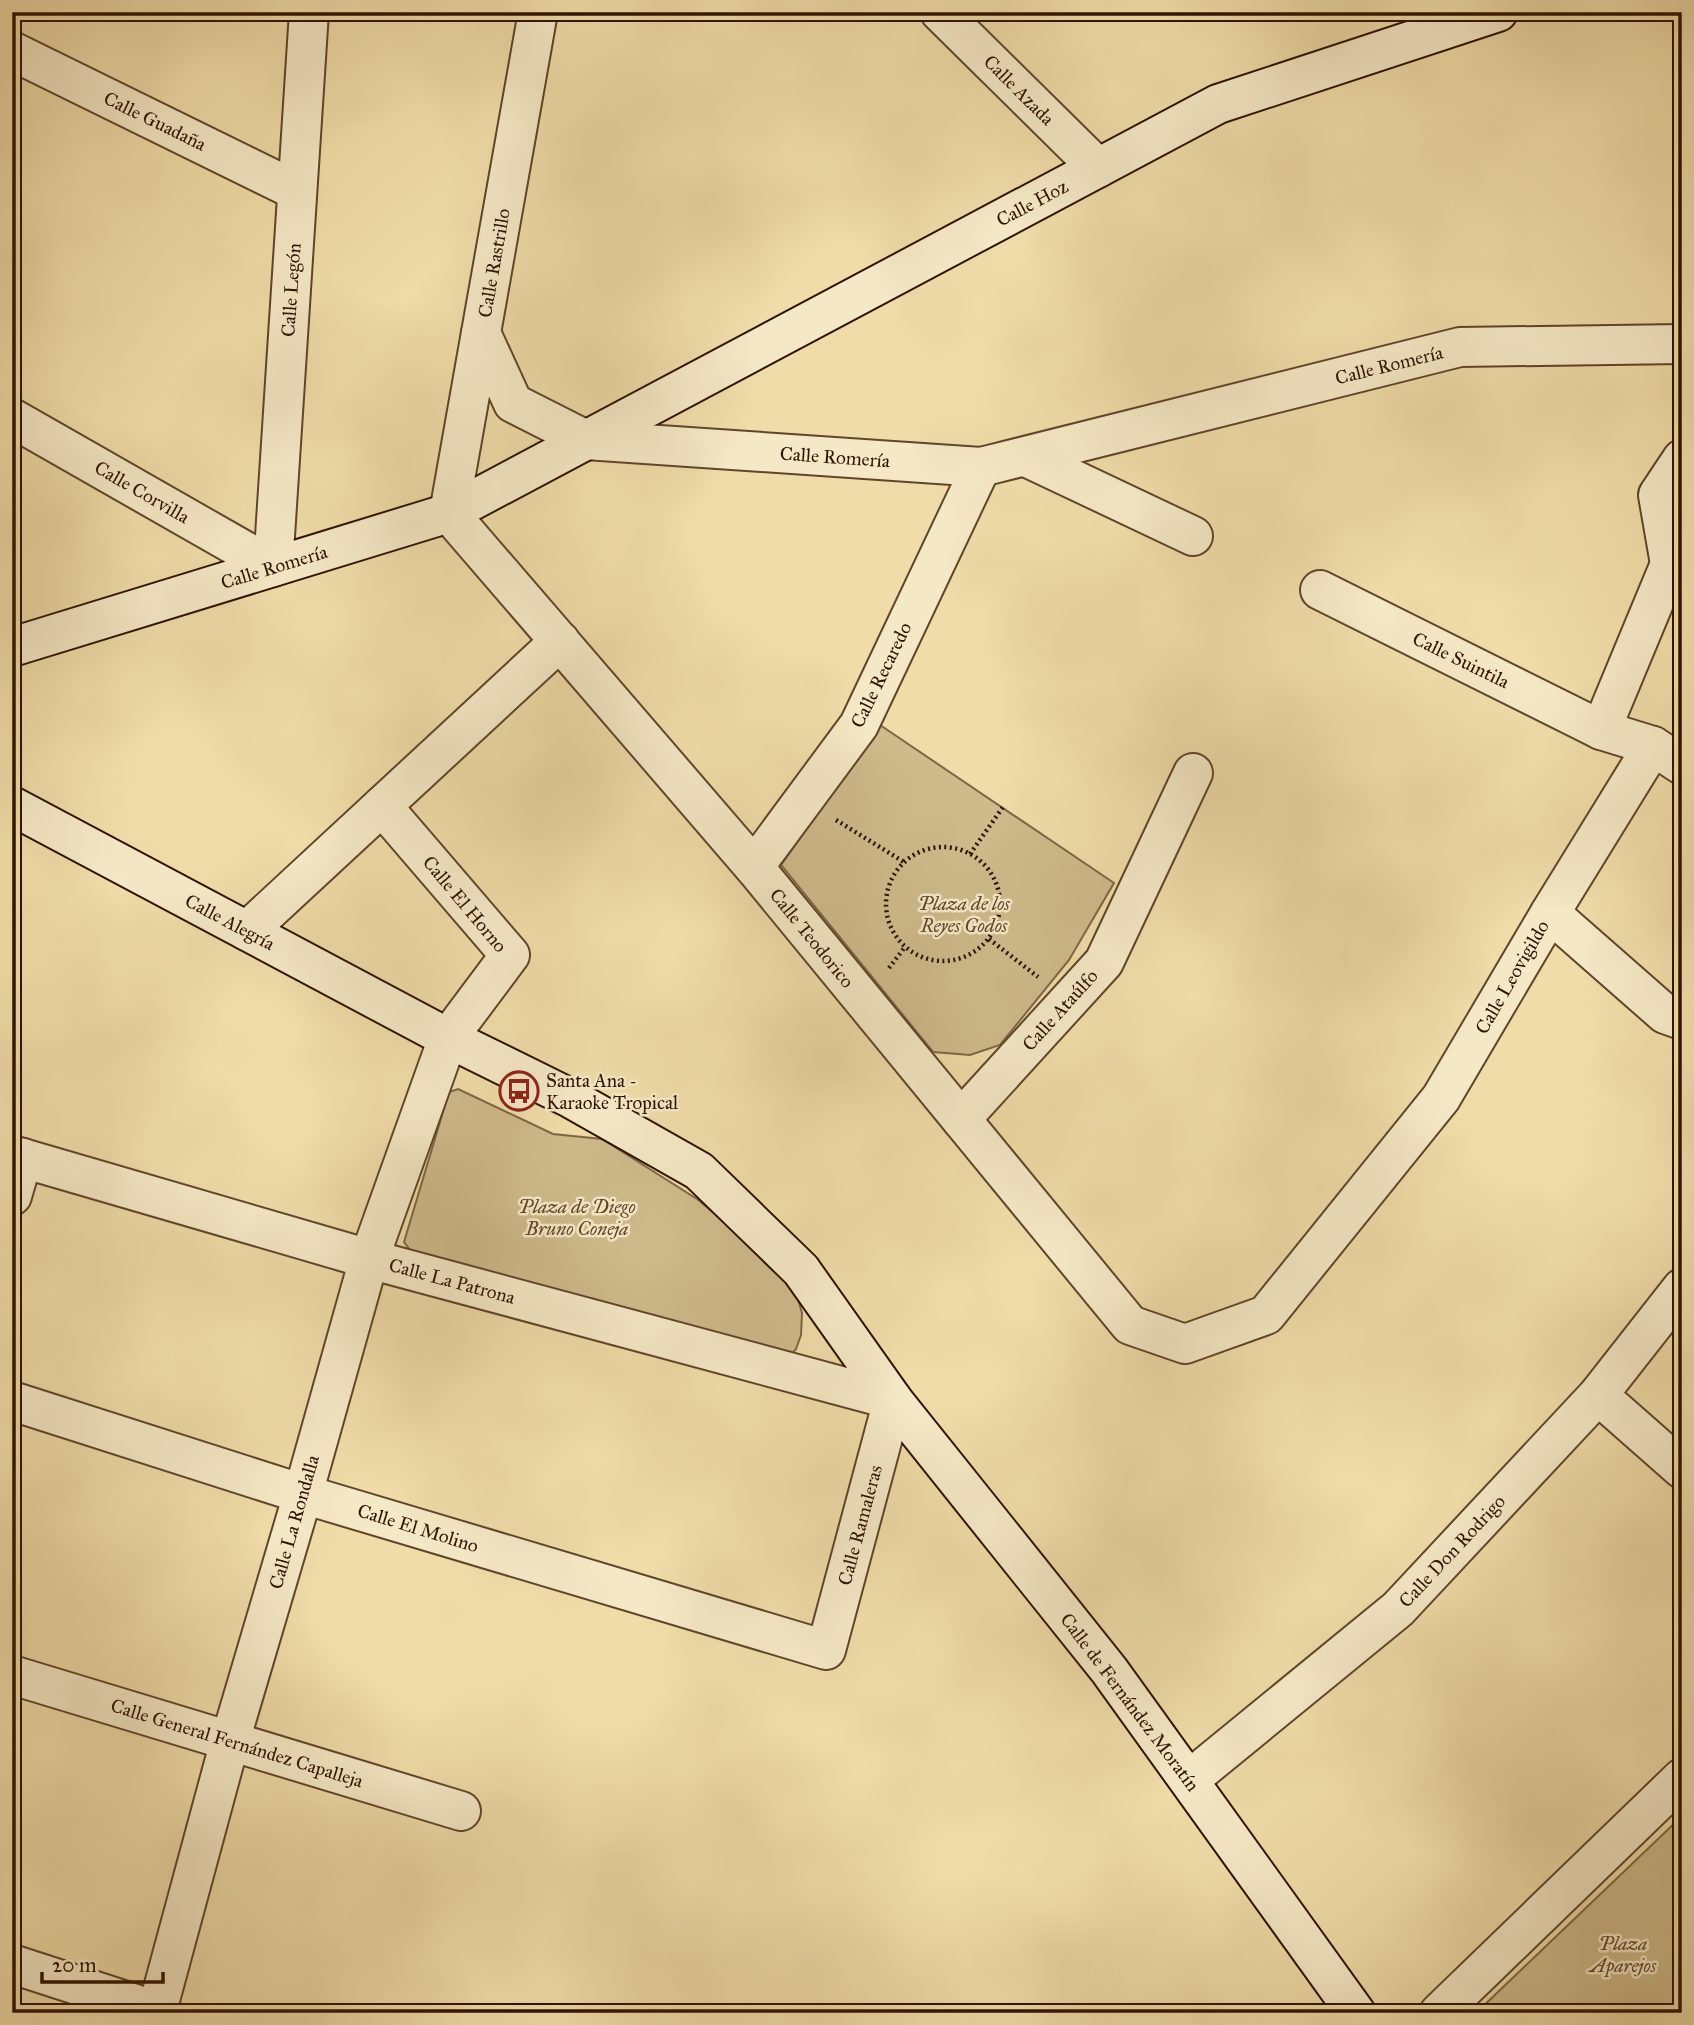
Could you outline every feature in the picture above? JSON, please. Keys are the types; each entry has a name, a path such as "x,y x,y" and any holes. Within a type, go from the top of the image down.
{"street":[{"name":"Calle Legón","path":"273,567 309,12"},
{"name":"Calle Rastrillo","path":"449,513 538,12"},
{"name":"Calle Azada","path":"940,12 1098,168"},
{"name":"Calle Hoz","path":"586,440 1218,104 1478,15"},
{"name":"Calle Guadaña","path":"12,51 297,191"},
{"path":"481,333 513,403 586,440"},
{"name":"Calle Romería","path":"12,647 449,513 586,440 981,467 1460,347 1682,345"},
{"name":"Calle Corvilla","path":"12,418 273,567"},
{"path":"1026,457 1193,536"},
{"path":"1601,730 1678,561 1658,495 1682,459"},
{"name":"Calle Recaredo","path":"754,867 859,725 981,467"},
{"name":"Calle Teodorico","path":"449,513 754,867 1130,1325 1185,1344"},
{"name":"Calle Suintila","path":"1320,590 1601,730"},
{"path":"247,931 560,641"},
{"name":"Calle Leovigildo","path":"1185,1344 1266,1315 1441,1098 1550,913 1667,755 1601,730"},
{"name":"Calle Ataúlfo","path":"961,1119 1104,962 1193,774"},
{"name":"Calle Alegría","path":"12,806 448,1038"},
{"name":"Calle El Horno","path":"382,806 510,955 448,1038"},
{"path":"1550,913 1665,1014 1682,1020"},
{"path":"448,1038 570,1098 699,1171 801,1270 893,1400"},
{"name":"Calle La Rondalla","path":"157,2011 230,1741 369,1259 448,1038"},
{"path":"12,1196 17,1156"},
{"name":"Calle La Patrona","path":"17,1156 369,1259 893,1400"},
{"name":"Calle Don Rodrigo","path":"1189,1780 1398,1609 1598,1395 1682,1288"},
{"path":"1598,1395 1682,1469"},
{"name":"Calle Ramaleras","path":"826,1650 893,1400"},
{"name":"Calle de Fernández Moratín","path":"893,1400 1109,1670 1356,2013"},
{"name":"Calle El Molino","path":"12,1401 303,1494 826,1650"},
{"name":"Calle General Fernández Capalleja","path":"12,1675 461,1811"},
{"path":"1439,2013 1682,1778"},
{"path":"12,1964 157,2011"}],"path":[{"path":"804,799 904,862"},
{"path":"970,853 1003,807"},
{"path":"947,846 970,853 986,866 996,882 1001,902 998,921 989,939 971,954 949,961 925,959 905,947 891,928 886,905 890,881 904,862 924,850 947,846"},
{"path":"989,939 1067,1003"}],"green space":[{"name":"Plaza de los Reyes Godos","path":"880,725 1114,883 1069,960 1000,1045 970,1055 933,1052 781,865"},
{"name":"Plaza de Diego Bruno Coneja","path":"458,1089 553,1134 602,1139 697,1199 751,1244 796,1292 802,1313 801,1335 796,1349 790,1356 410,1250 404,1242 449,1092"},
{"name":"Plaza Aparejos","path":"1682,1816 1682,2013 1476,2013"}],"place":[{"name":"Santa Ana - Karaoke Tropical","path":"519,1091"}]}
